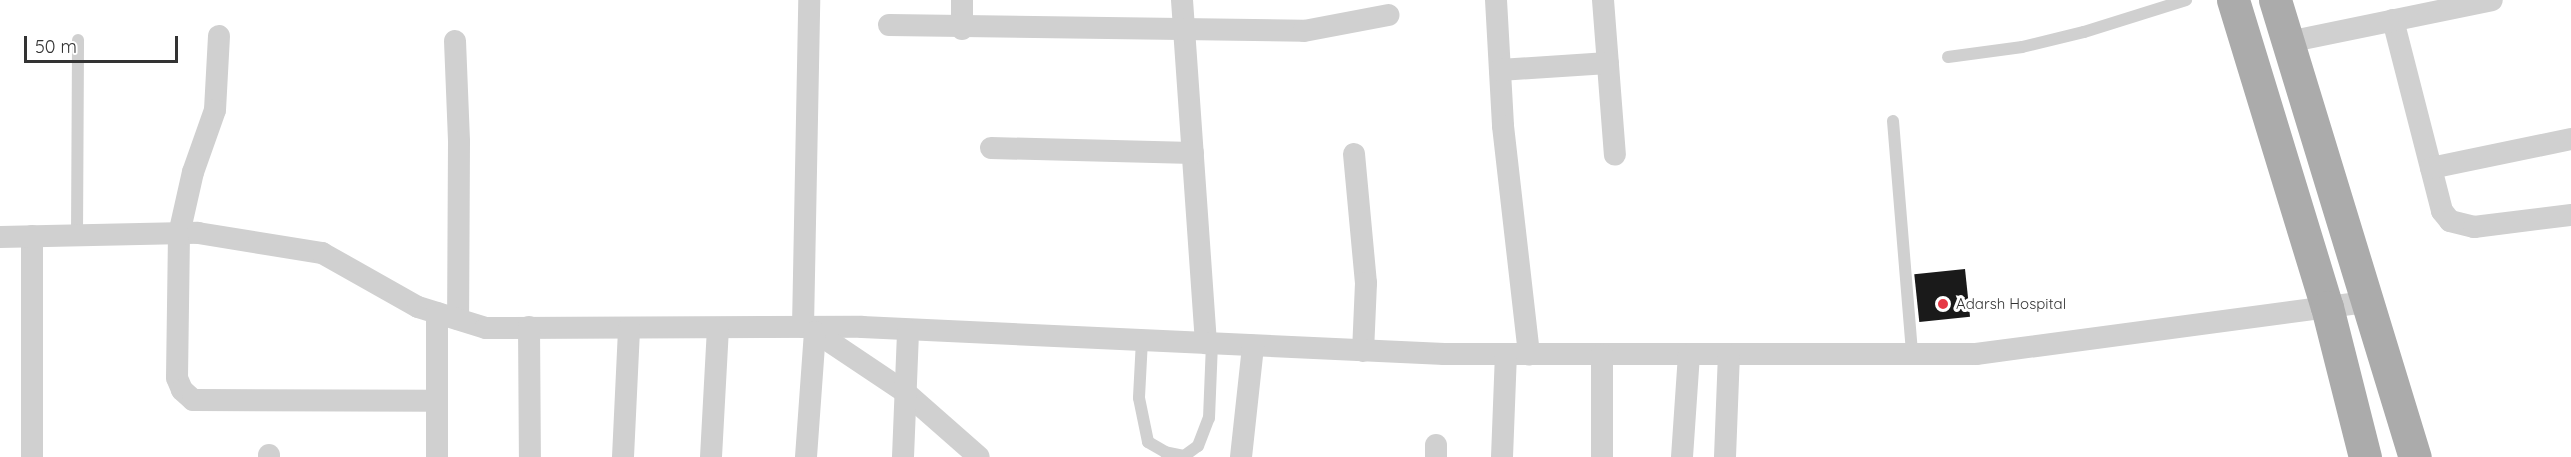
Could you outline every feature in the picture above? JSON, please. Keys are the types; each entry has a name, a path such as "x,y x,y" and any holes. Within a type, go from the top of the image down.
{"main road":[{"path":"2233,0 2327,307 2365,457"},
{"path":"2275,0 2415,457"}],"street":[{"path":"806,457 809,329 809,0"},
{"path":"962,0 962,29"},
{"path":"1182,0 1209,344"},
{"path":"1496,0 1517,355 1502,457"},
{"path":"1603,0 1615,155"},
{"path":"2288,42 2393,20 2452,4 2492,0"},
{"path":"889,25 962,29 1186,33 1304,32 1389,15"},
{"path":"2393,20 2442,211 2458,225 2474,227 2571,215"},
{"path":"219,36 215,110 193,172 178,234 177,378 182,390 193,400 436,401"},
{"path":"437,457 436,401 448,316 459,142 455,41"},
{"path":"1500,70 1608,63"},
{"path":"2431,168 2571,139"},
{"path":"991,148 1193,153"},
{"path":"1354,154 1366,283 1363,351"},
{"path":"0,237 198,233 322,253 418,307 486,328 718,327 908,330 1363,351 1517,355 1976,354 2054,346 2368,302"},
{"path":"32,236 32,457"},
{"path":"529,327 530,457"},
{"path":"711,457 718,327"},
{"path":"623,457 629,328"},
{"path":"809,329 905,392 979,457"},
{"path":"903,457 908,330"},
{"path":"1241,457 1253,346"},
{"path":"1602,354 1602,457"},
{"path":"1682,457 1689,354"},
{"path":"1725,457 1729,355"}],"lane":[{"path":"1948,57 2022,47 2084,32 2186,0"},
{"path":"77,236 78,40"},
{"path":"1893,121 1912,354"},
{"path":"1142,340 1139,398 1148,441 1165,452 1184,456 1198,446 1209,418 1209,344"}],"building":[{"path":"1965,269 1970,317 1919,322 1914,274"}],"place":[{"name":"Adarsh Hospital","path":"1943,304"}]}
